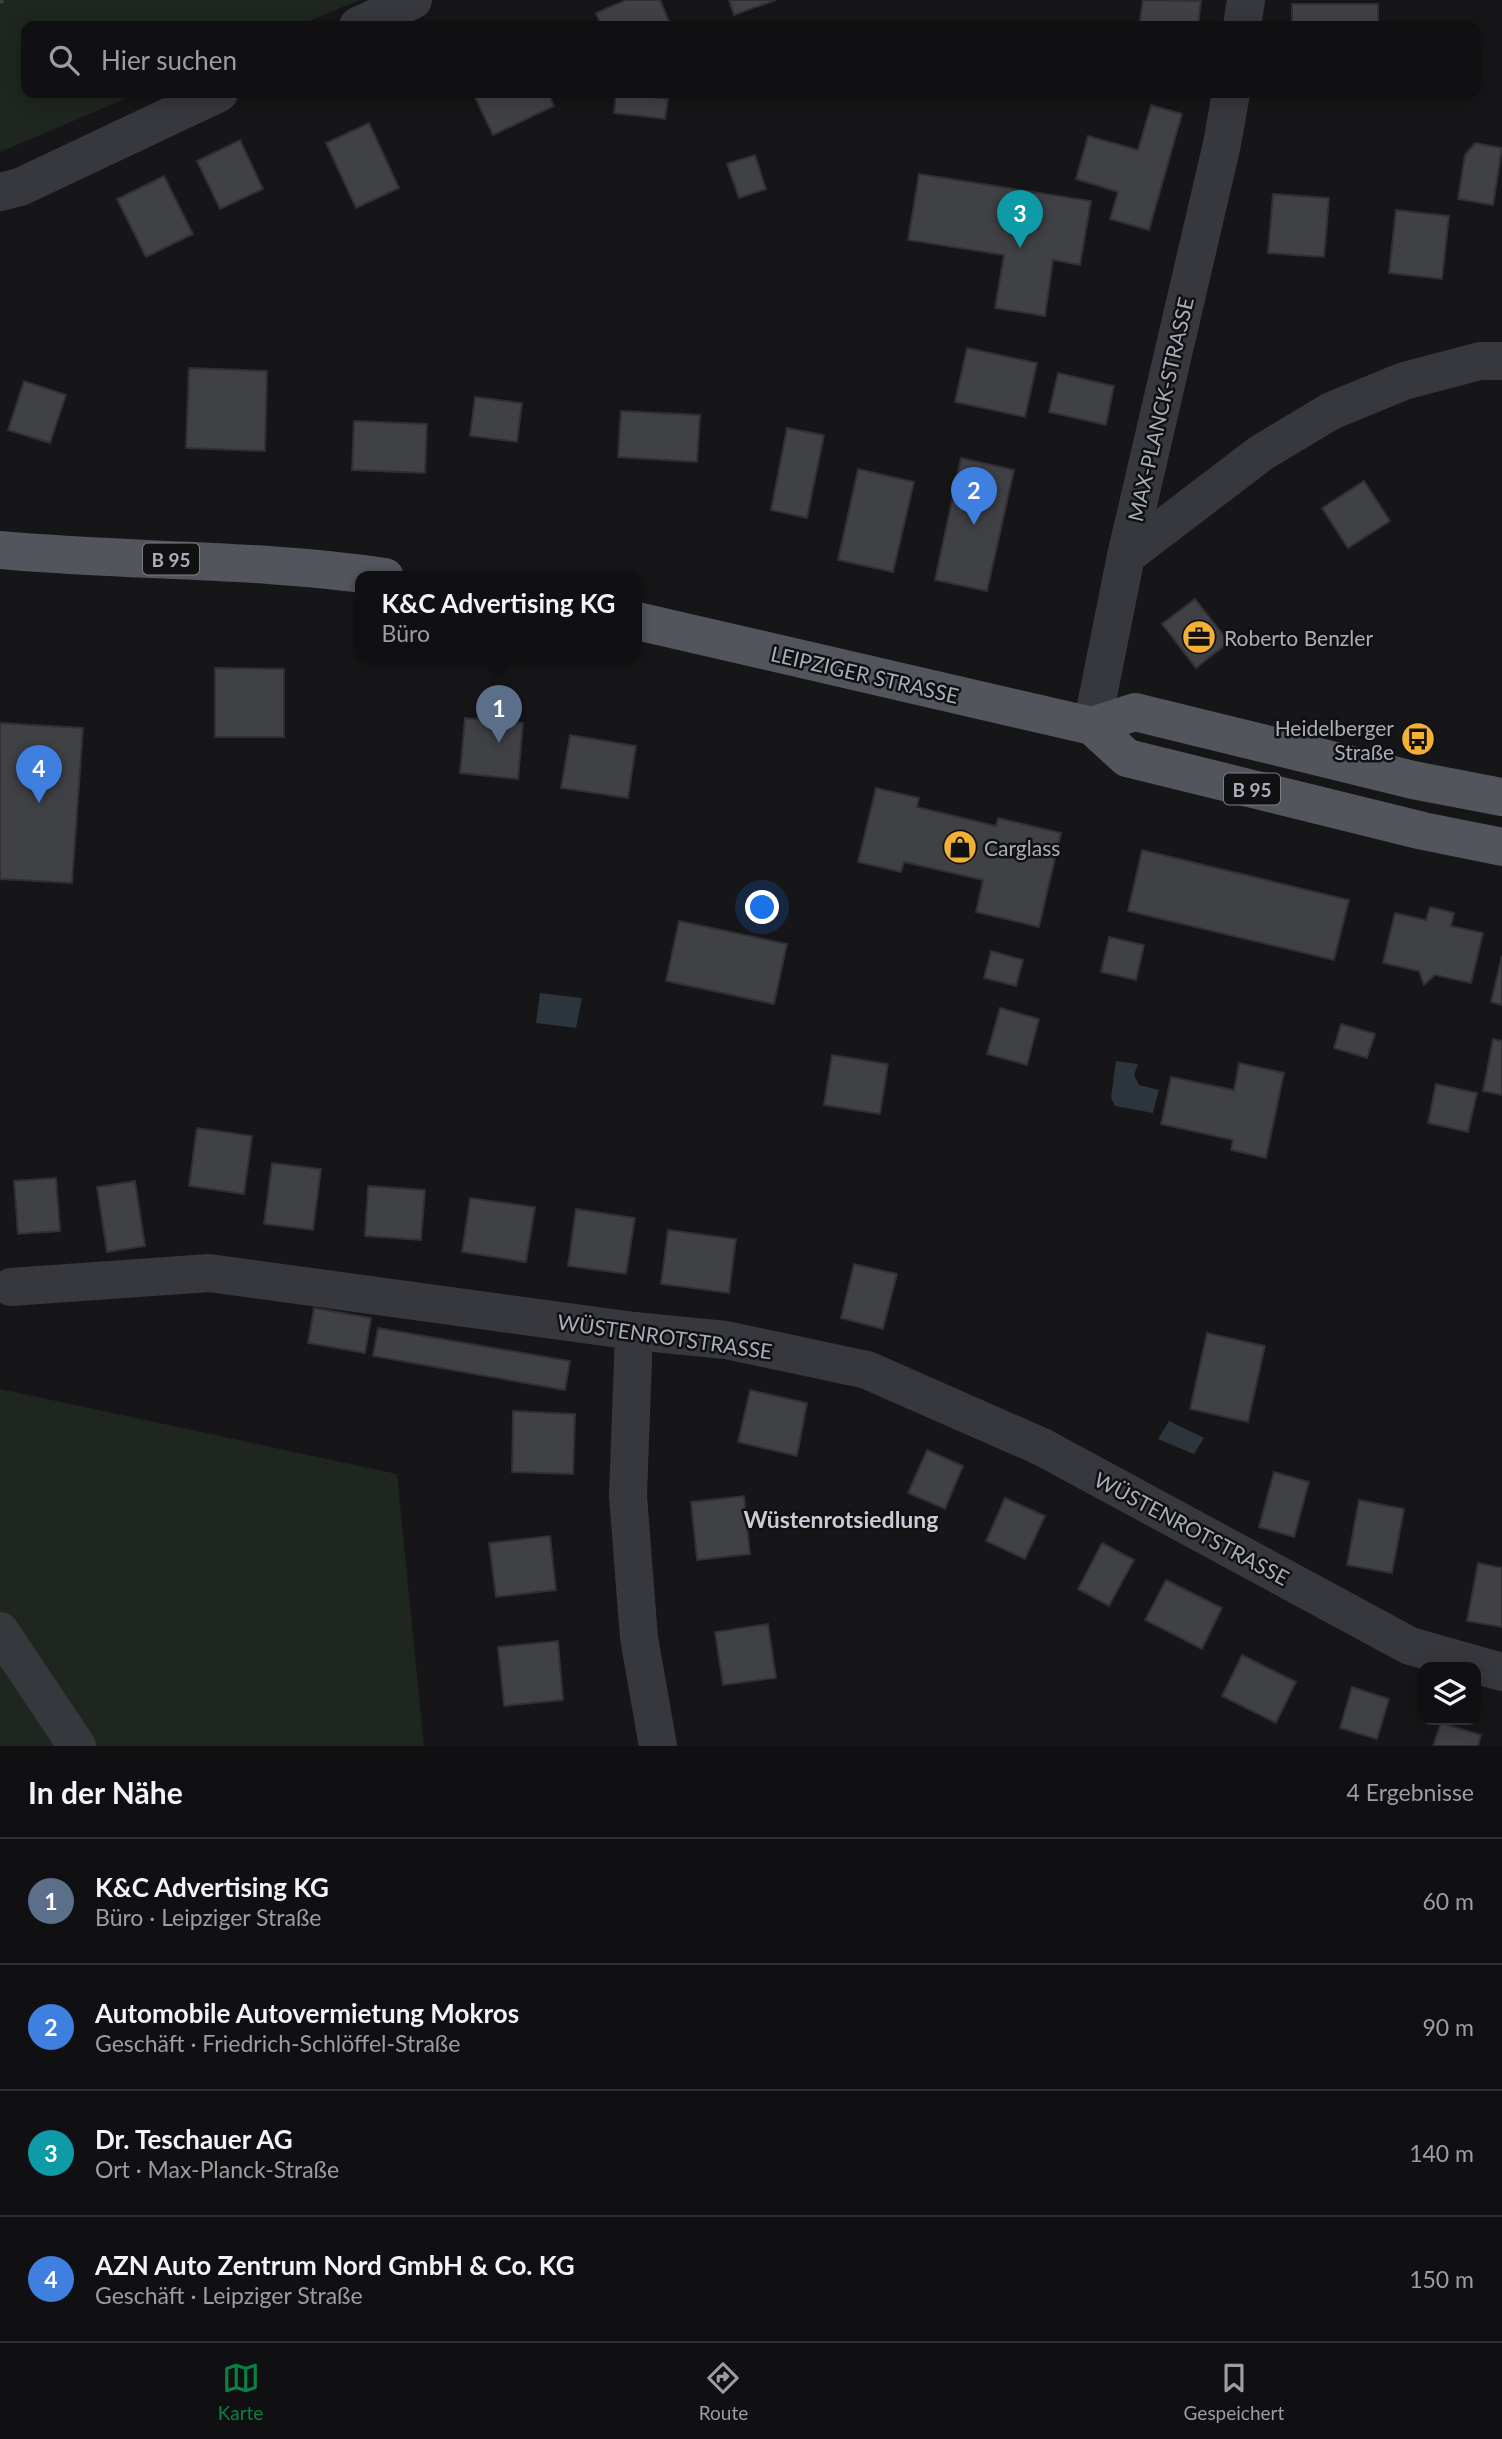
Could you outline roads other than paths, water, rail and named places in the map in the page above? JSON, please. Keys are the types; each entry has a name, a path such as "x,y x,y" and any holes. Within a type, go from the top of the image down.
{"main road":[{"name":"B 95","path":"0,550 288,566 355,573"},
{"name":"LEIPZIGER STRASSE","path":"642,622 1092,726 1127,758 1423,831 1502,847"},
{"name":"B 95","path":"1092,726 1135,712 1413,779 1502,797"}],"street":[{"path":"369,21 413,0"},
{"path":"1243,21 1246,0"},
{"path":"0,192 20,187 208,98"},
{"name":"MAX-PLANCK-STRASSE","path":"1092,726 1126,556 1222,144 1230,98"},
{"path":"1126,556 1261,453 1331,411 1404,381 1480,361 1502,361"},
{"name":"WÜSTENROTSTRASSE","path":"11,1287 209,1273 634,1331 726,1340 867,1370 1042,1447 1410,1646 1502,1672"},
{"path":"634,1331 628,1496 639,1638 659,1746"},
{"path":"0,1631 77,1746"}],"place":[{"name":"Dr. Teschauer AG","path":"1020,248"},
{"name":"Automobile Autovermietung Mokros","path":"974,525"},
{"name":"Roberto Benzler","path":"1199,637"},
{"name":"Heidelberger Straße","path":"1418,739"},
{"name":"K&C Advertising KG","path":"499,743"},
{"name":"AZN Auto Zentrum Nord GmbH & Co. KG","path":"39,803"},
{"name":"Carglass","path":"960,847"}],"district":[{"name":"Wüstenrotsiedlung","path":"841,1519"}]}
